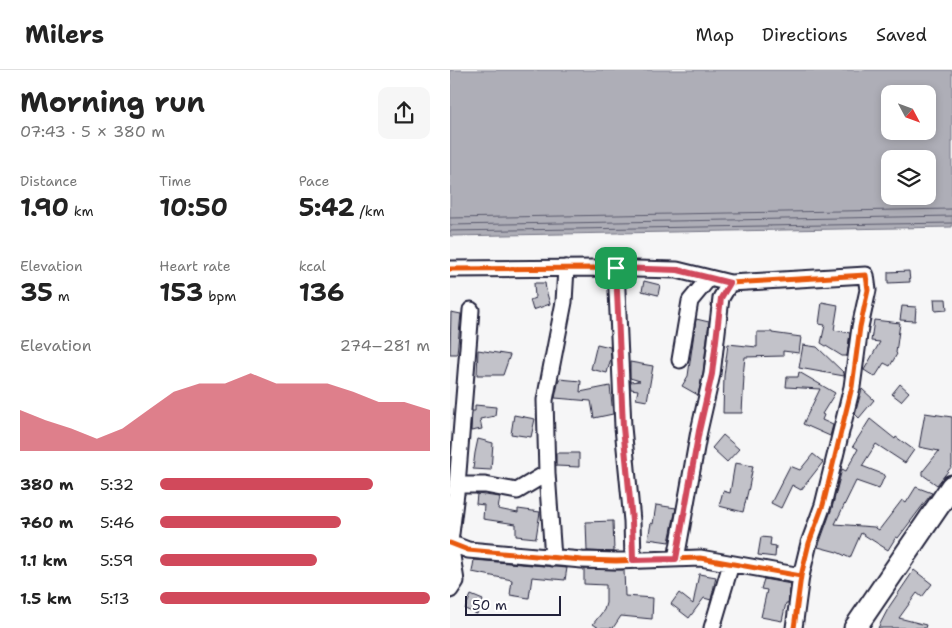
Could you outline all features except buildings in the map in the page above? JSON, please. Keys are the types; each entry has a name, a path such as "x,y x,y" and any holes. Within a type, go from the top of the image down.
{"main road":[{"path":"855,628 952,486"},
{"path":"868,628 952,504"}],"street":[{"path":"553,558 547,473 545,400 564,302 566,268"},
{"path":"616,268 623,427 632,521 633,560"},
{"path":"450,269 616,268 678,270 730,283 866,276 868,290 860,327 852,387 826,491 809,543 801,576 794,628"},
{"path":"680,360 690,301 709,278"},
{"path":"676,559 699,431 712,374 721,298 730,283"},
{"path":"450,590 456,581 450,543 457,485 456,411 471,310"},
{"path":"457,485 485,486 518,491 547,473"},
{"path":"450,543 468,550 582,560 700,558 801,576"},
{"path":"712,628 731,564"}],"water":[{"path":"450,70 952,70 952,227 450,236"}],"cycle path":[{"path":"450,269 594,268 677,270 730,283 866,275 868,290 860,327 852,387 823,505 809,543 801,576 794,628"},
{"path":"450,543 468,550 582,560 616,561 700,558 801,576"}],"route":[{"path":"616,268 678,270 730,283 721,298 708,400 699,431 676,559 633,560 632,521 623,427 616,268"}]}
